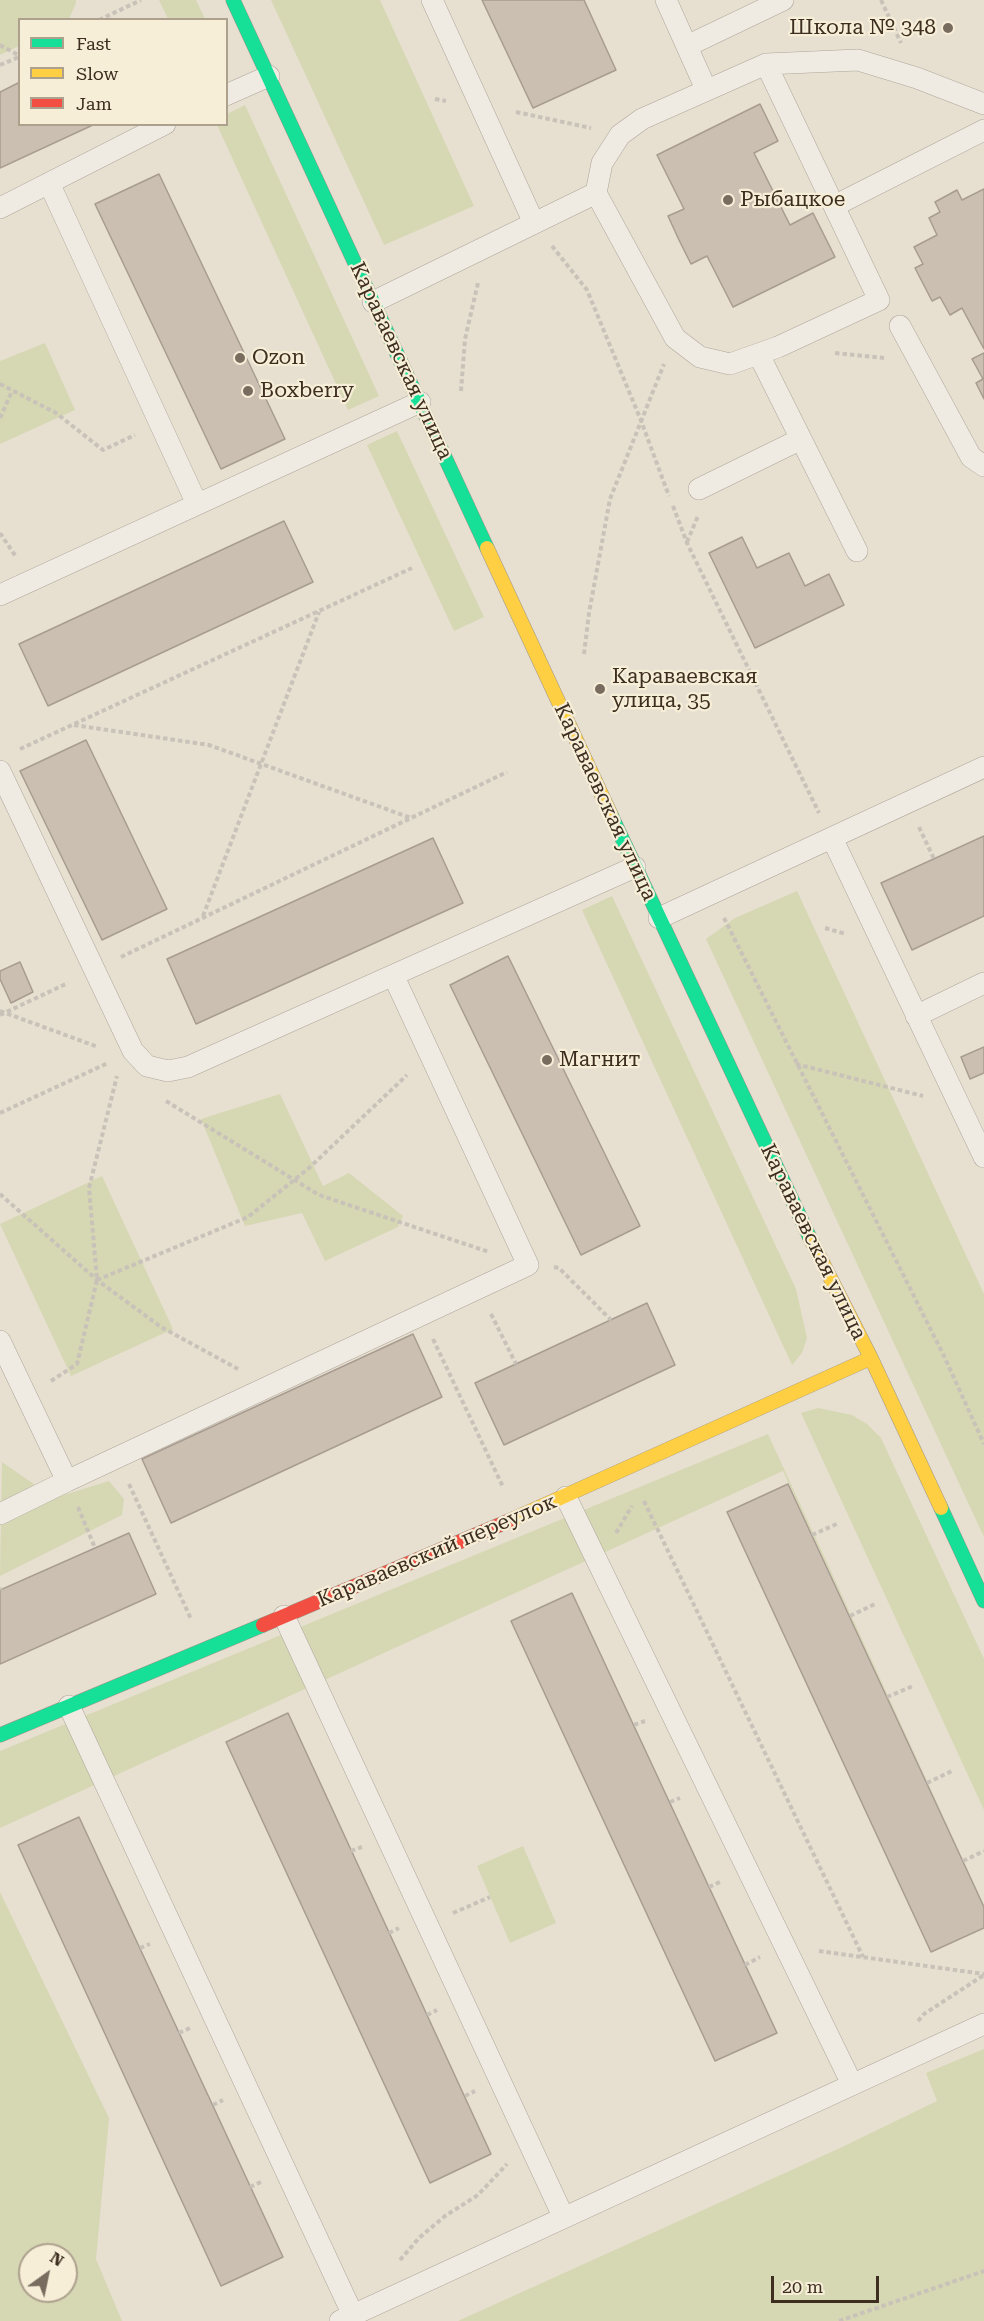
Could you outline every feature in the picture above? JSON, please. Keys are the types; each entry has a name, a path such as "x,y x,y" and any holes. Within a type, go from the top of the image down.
{"street":[{"name":"Караваевская улица","path":"233,0 635,867 826,1273 871,1358 984,1601"},
{"name":"Караваевский переулок","path":"0,1735 566,1497 871,1358"}],"lane":[{"path":"432,0 534,223"},
{"path":"666,0 706,89"},
{"path":"687,46 783,0"},
{"path":"766,64 879,300 759,355 730,364 700,357 675,338 596,193 602,163 620,135 642,119 766,64 858,60 917,78 984,104"},
{"path":"228,94 268,76"},
{"path":"0,208 161,126"},
{"path":"834,206 984,130"},
{"path":"50,183 197,504"},
{"path":"373,302 596,193"},
{"path":"900,326 970,457 984,466"},
{"path":"759,355 857,551"},
{"path":"0,595 420,402"},
{"path":"699,489 801,440"},
{"path":"5,763 127,1053 147,1066 168,1071 188,1067 394,977 635,867"},
{"path":"659,918 984,767"},
{"path":"832,838 960,1107 978,1129 984,1157"},
{"path":"0,1514 528,1265 394,977"},
{"path":"916,1016 984,983"},
{"path":"0,1341 67,1481"},
{"path":"566,1497 852,2084"},
{"path":"284,1616 563,2216"},
{"path":"69,1706 346,2318 563,2216 984,2024"}],"path":[{"path":"103,18 141,0"},
{"path":"881,0 917,78"},
{"path":"0,45 18,55"},
{"path":"0,65 18,57"},
{"path":"435,99 481,106 620,135"},
{"path":"534,223 587,290 640,418 687,543 832,838"},
{"path":"461,391 465,339 477,285 499,239"},
{"path":"584,654 589,613 610,499 640,418 675,338"},
{"path":"833,353 919,361"},
{"path":"0,384 56,413 103,450 160,424"},
{"path":"0,418 12,391"},
{"path":"5,763 73,724 412,568"},
{"path":"203,917 320,611"},
{"path":"73,724 209,745 411,818"},
{"path":"1,1013 507,772"},
{"path":"724,917 944,1356 984,1444"},
{"path":"1,1013 127,1053"},
{"path":"0,1113 127,1053"},
{"path":"26,1396 77,1364 97,1280 89,1188 127,1053"},
{"path":"97,1280 248,1217 294,1179 430,1054"},
{"path":"796,1064 960,1107"},
{"path":"159,1097 319,1195 528,1265 560,1268 611,1320"},
{"path":"0,1194 97,1280 161,1327 270,1386"},
{"path":"478,1289 516,1364"},
{"path":"422,1315 517,1518"},
{"path":"117,1458 205,1649"},
{"path":"67,1481 96,1548"},
{"path":"640,1492 863,1957"},
{"path":"598,1563 634,1503"},
{"path":"812,1535 838,1523"},
{"path":"850,1616 875,1604"},
{"path":"887,1697 913,1686"},
{"path":"927,1783 952,1772"},
{"path":"963,1861 984,1851"},
{"path":"427,1924 490,1897"},
{"path":"785,1946 984,1974"},
{"path":"388,2298 398,2263 419,2238 445,2216 478,2195 506,2166 525,2136"},
{"path":"838,2321 984,2271"}],"green space":[{"path":"0,0 76,0 69,18 18,18 18,46 0,55"},
{"path":"159,0 196,0 205,18 168,18"},
{"path":"271,0 380,0 474,206 384,245"},
{"path":"245,105 379,396 348,410 217,126 228,126 228,114"},
{"path":"45,343 75,410 0,444 0,361"},
{"path":"397,431 484,617 454,631 367,445"},
{"path":"797,891 984,1294 984,1537 706,939 735,918"},
{"path":"612,896 796,1289 807,1338 802,1353 792,1365 582,910"},
{"path":"280,1094 323,1186 349,1173 403,1216 398,1227 325,1261 302,1213 245,1226 201,1119"},
{"path":"102,1176 173,1329 71,1376 0,1224"},
{"path":"818,1408 852,1415 867,1424 881,1438 984,1659 984,1810 801,1413"},
{"path":"768,1434 984,1905 783,1471 0,1828 0,1751"},
{"path":"2,1462 54,1498 109,1481 124,1499 122,1515 0,1576"},
{"path":"523,1846 556,1923 510,1943 477,1866"},
{"path":"0,1892 109,2118 96,2259 122,2321 0,2321"},
{"path":"984,2049 984,2321 458,2321 840,2148 937,2101 926,2073"}],"building":[{"path":"482,0 584,0 616,70 533,108"},
{"path":"18,83 18,126 91,126 0,168 0,92"},
{"name":"Рыбацкое","path":"760,104 778,141 754,153 790,225 813,213 835,257 733,307 707,256 691,264 679,240 668,216 684,209 657,155"},
{"path":"159,174 285,439 221,469 95,204"},
{"path":"984,189 984,349 962,308 950,315 940,297 932,301 915,268 923,264 914,247 937,235 929,218 940,212 935,202 957,190 962,200"},
{"path":"984,353 984,399 976,383 983,379 972,359"},
{"path":"284,521 313,582 48,706 19,644"},
{"path":"742,537 757,568 789,553 805,586 829,574 844,605 755,648 709,553"},
{"path":"86,740 167,909 102,940 20,771"},
{"path":"984,836 984,916 912,950 881,883"},
{"path":"433,838 463,903 196,1024 167,959"},
{"path":"508,956 640,1226 581,1255 450,985"},
{"path":"20,962 33,992 11,1003 0,979 0,971"},
{"path":"984,1047 984,1073 970,1079 961,1057"},
{"path":"647,1303 675,1365 504,1445 475,1383"},
{"path":"413,1334 442,1397 171,1523 142,1459"},
{"path":"788,1484 984,1907 984,1928 931,1952 727,1512"},
{"path":"129,1533 156,1594 0,1664 0,1590"},
{"path":"572,1593 777,2033 715,2061 511,1621"},
{"path":"288,1713 491,2154 430,2183 226,1742"},
{"path":"79,1817 283,2257 221,2286 18,1845"}],"traffic: fast":[{"path":"233,0 487,548"},
{"path":"611,815 810,1238"},
{"path":"941,1508 984,1601"},
{"path":"0,1735 263,1625"}],"traffic: slow":[{"path":"487,548 611,815"},
{"path":"810,1238 871,1358 941,1508"},
{"path":"511,1520 871,1358"}],"traffic: jam":[{"path":"263,1625 511,1520"}],"place":[{"name":"Школа № 348","path":"948,28"},
{"name":"Рыбацкое","path":"728,200"},
{"name":"Ozon","path":"240,358"},
{"name":"Boxberry","path":"248,391"},
{"name":"Караваевская улица, 35","path":"600,689"},
{"name":"Магнит","path":"547,1060"}]}
